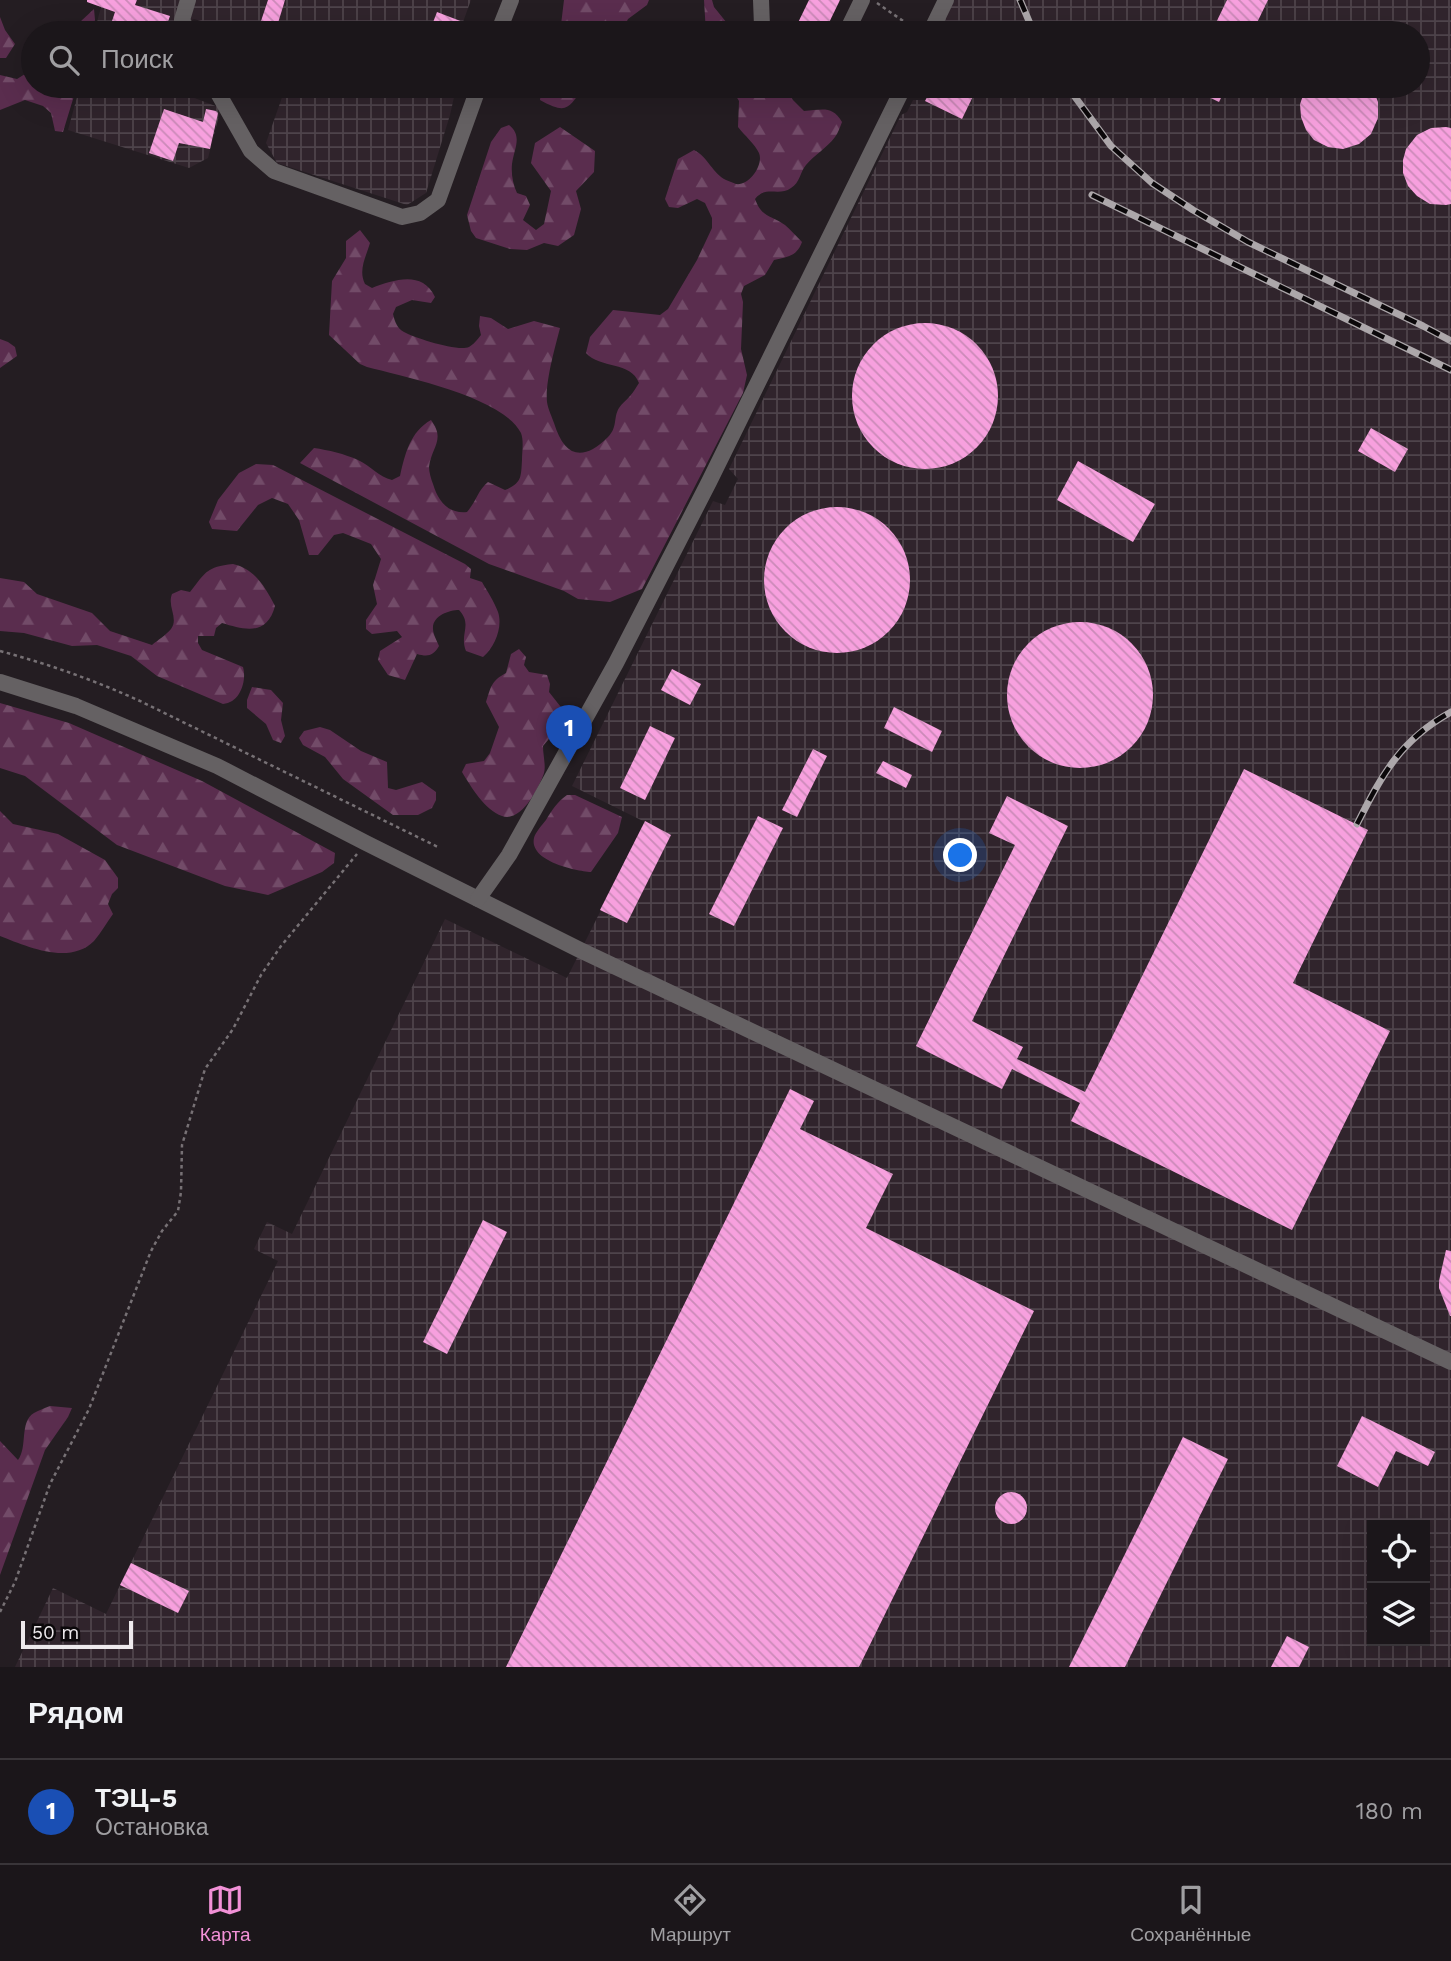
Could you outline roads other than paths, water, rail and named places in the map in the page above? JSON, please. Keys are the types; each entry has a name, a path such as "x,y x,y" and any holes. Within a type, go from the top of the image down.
{"street":[{"path":"183,21 188,0"},
{"path":"503,21 511,0"},
{"path":"761,0 762,21"},
{"path":"852,21 862,0"},
{"path":"936,21 946,0"},
{"path":"221,98 251,151 274,170 402,217 420,213 438,200 474,98"},
{"path":"478,900 509,855 616,663 709,482 898,98"},
{"path":"0,681 76,706 217,766 478,900 618,968 1451,1362"}],"railway":[{"path":"1020,0 1029,21"},
{"path":"1076,98 1111,146 1152,183 1193,210 1248,242 1451,341"},
{"path":"1092,195 1451,370"},
{"path":"1357,824 1394,760 1418,734 1451,712"}],"place":[{"name":"ТЭЦ-5","path":"569,763"}]}
